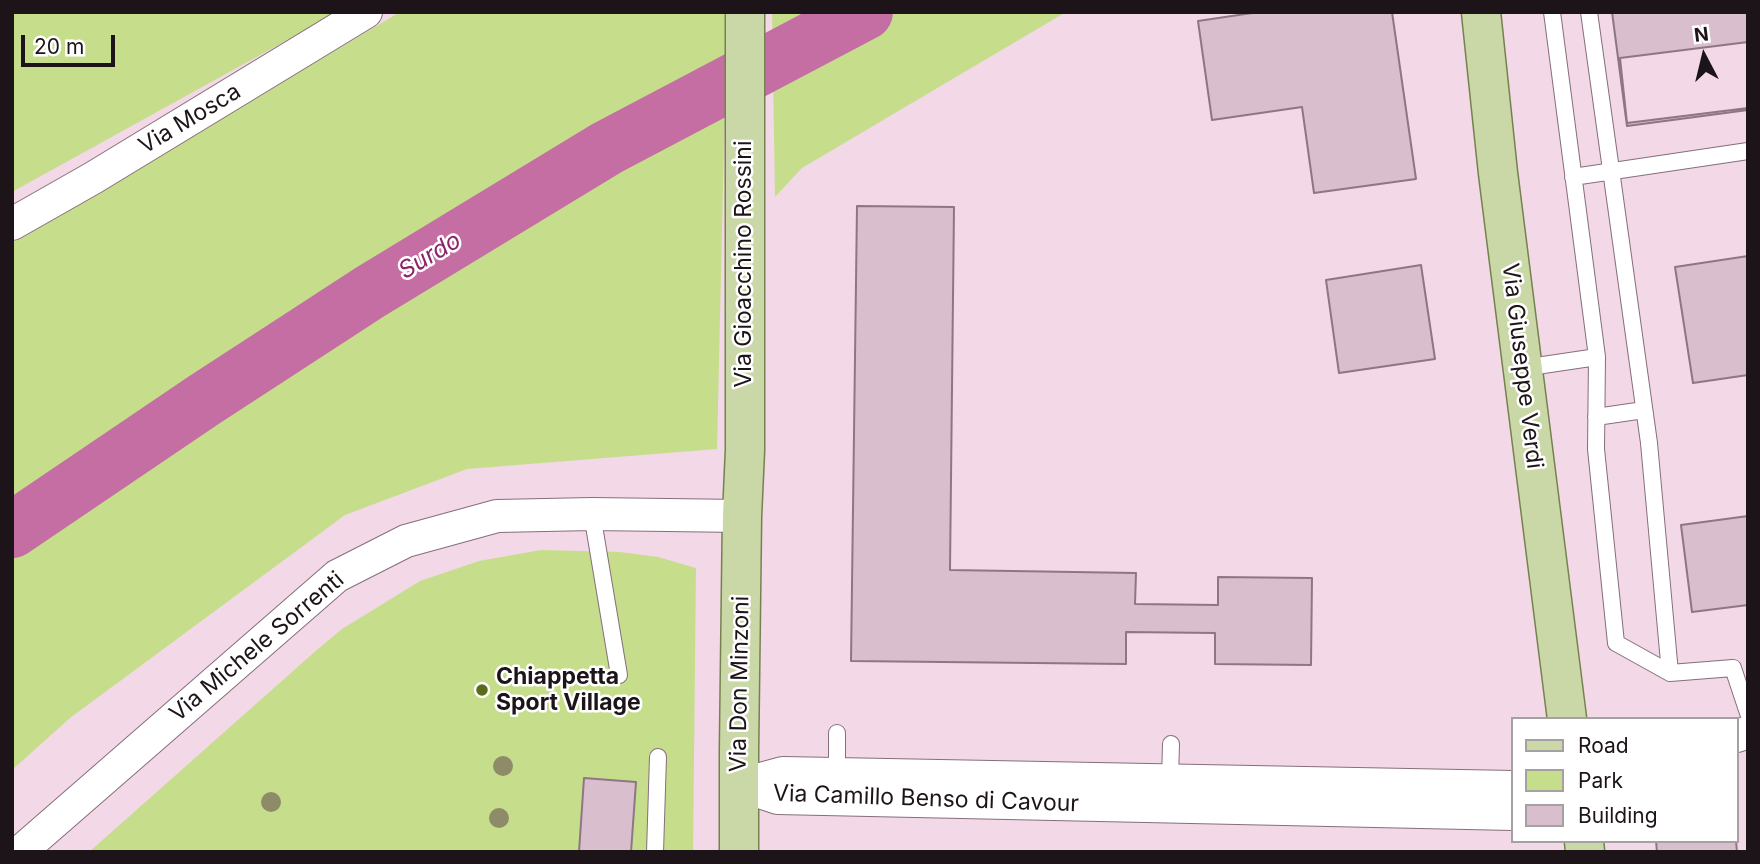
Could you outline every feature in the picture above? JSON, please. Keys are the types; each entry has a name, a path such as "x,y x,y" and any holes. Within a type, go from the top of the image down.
{"main road":[{"name":"Via Gioacchino Rossini","path":"742,516 745,450 745,12"},
{"name":"Via Giuseppe Verdi","path":"1480,12 1567,717"},
{"name":"Via Don Minzoni","path":"740,852 742,516"}],"street":[{"name":"Via Mosca","path":"12,225 366,12"},
{"name":"Via Michele Sorrenti","path":"20,852 337,576 406,541 497,516 742,516"},
{"name":"Via Camillo Benso di Cavour","path":"739,785 783,773 1170,780 1222,795"},
{"name":"Via Camillo Benso di Cavour","path":"739,785 778,798 1222,795 1397,799 1512,814"},
{"name":"Via Camillo Benso di Cavour","path":"1397,799 1512,787"}],"lane":[{"path":"1552,12 1597,357 1596,449 1616,643 1670,673 1733,668 1748,713"},
{"path":"1588,12 1649,443 1670,673"},
{"path":"1573,177 1748,151"},
{"path":"1522,368 1597,357"},
{"path":"1596,417 1644,410"},
{"path":"592,514 620,675"},
{"path":"837,733 837,774"},
{"path":"1170,780 1171,744"},
{"path":"655,852 658,757"}],"green space":[{"path":"12,12 338,12 12,192"},
{"path":"400,12 727,12 717,449 467,469 345,515 70,718 12,770 12,243"},
{"path":"772,12 1066,12 802,168 775,197"},
{"name":"Chiappetta Sport Village","path":"541,550 620,552 658,557 696,568 693,852 89,852 342,629 420,581 479,561"}],"building":[{"path":"1259,12 1392,12 1416,179 1314,193 1302,107 1212,120 1198,21"},
{"path":"1612,12 1748,12 1748,110 1627,126"},
{"path":"1748,42 1748,108 1627,123 1620,58"},
{"path":"857,206 954,207 950,570 1136,573 1135,604 1218,605 1218,577 1312,578 1311,665 1215,664 1215,633 1126,632 1126,664 851,661"},
{"path":"1748,256 1748,375 1693,383 1675,267"},
{"path":"1421,265 1435,359 1339,373 1326,280"},
{"path":"1748,516 1748,605 1692,612 1681,525"},
{"path":"584,778 636,782 631,852 579,852"},
{"path":"1656,843 1736,843 1737,852 1657,852"}],"waterway":[{"name":"Surdo","path":"12,530 370,292 607,148 865,12"}],"place":[{"name":"Chiappetta Sport Village","path":"482,690"}]}
